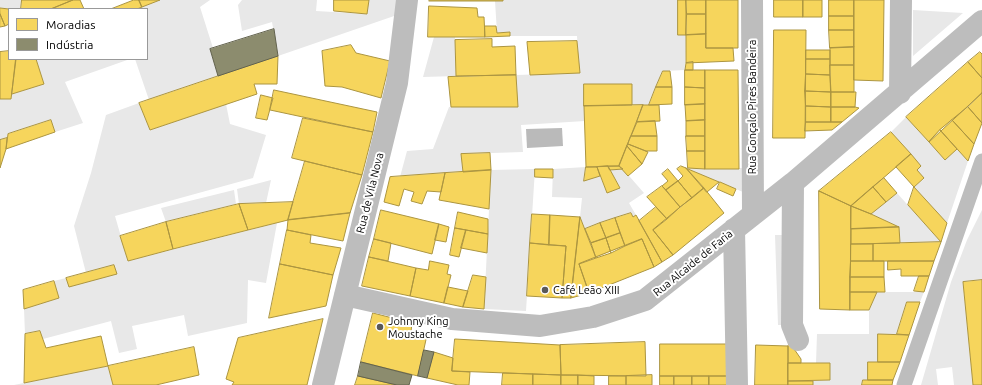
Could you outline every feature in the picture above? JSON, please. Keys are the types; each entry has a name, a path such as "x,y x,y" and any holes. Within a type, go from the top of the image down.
{"street":[{"name":"Rua de Vila Nova","path":"323,385 398,83 407,0"},
{"name":"Rua Gonçalo Pires Bandeira","path":"752,0 753,213"},
{"path":"900,93 902,0"},
{"name":"Rua Alcaide de Faria","path":"345,295 452,319 525,326 540,326 593,317 646,300 792,183 900,93 982,20"},
{"path":"792,183 792,325 798,340"},
{"path":"734,229 736,385"}],"lane":[{"path":"904,385 982,162"}],"shaded area":[{"path":"0,0 22,0 21,8 0,8"},
{"path":"160,0 210,0 200,7 213,48 210,49 218,76 149,100 135,60 148,60 148,8 140,8"},
{"path":"242,0 317,0 316,11 367,14 369,0 398,0 397,15 278,56 272,22 242,31 238,5"},
{"path":"678,0 678,35 686,35 685,70 663,71 649,105 632,105 632,84 584,84 585,121 521,125 523,152 462,154 463,172 400,177 407,151 433,149 449,107 517,106 516,75 579,73 577,36 510,36 510,32 497,33 495,1"},
{"path":"913,10 963,13 913,56"},
{"path":"434,37 455,37 456,76 423,77"},
{"path":"36,60 127,60 65,82 83,123 55,132 51,120 8,134 7,138 0,140 0,99 11,99 12,94 44,84"},
{"path":"139,103 150,130 226,104 230,124 266,135 253,178 115,216 128,261 277,223 266,283 248,280 247,323 188,336 184,315 132,326 137,349 119,353 111,321 43,339 40,331 25,334 24,309 59,298 54,281 86,273 74,226 91,173 106,115"},
{"path":"906,117 945,160 957,149 968,161 947,223 914,187 924,179 917,170 921,166 891,132"},
{"path":"562,128 563,146 527,148 526,129"},
{"path":"586,167 584,180 600,176 607,193 620,187 610,170 623,169 644,193 629,203 636,215 633,217 631,213 585,229 580,217 582,198 552,197 553,169"},
{"path":"742,168 743,192 688,169"},
{"path":"535,169 526,311 484,309 491,170"},
{"path":"271,180 266,203 239,204 237,189"},
{"path":"234,190 236,204 166,222 161,208"},
{"path":"897,193 941,242 900,243 899,227 871,214"},
{"path":"982,210 982,280 963,282 973,385 954,385 952,367 936,369 938,385 921,385 951,282 967,240"},
{"path":"775,235 782,235 785,325 778,325"},
{"path":"877,292 924,292 920,302 907,303 897,334 878,334 878,362 868,363 868,380 863,380 862,385 813,385 813,381 830,380 830,363 816,363 817,334 869,334 869,310"},
{"path":"108,366 113,385 14,385 24,383"}],"building: Moradias":[{"path":"22,0 73,0 53,8 21,8"},
{"path":"73,0 80,0 84,8 53,8"},
{"path":"134,0 139,0 142,7 140,8 114,8"},
{"path":"139,0 160,0 142,7"},
{"path":"334,0 369,0 367,14 334,11"},
{"path":"503,0 503,1 429,1"},
{"path":"678,0 686,0 686,35 678,35"},
{"path":"686,0 706,0 706,14 687,14"},
{"path":"706,0 738,0 738,48 706,48"},
{"path":"774,0 803,0 803,17 774,17"},
{"path":"803,0 822,0 822,17 803,17"},
{"path":"829,0 854,0 854,16 829,16"},
{"path":"854,0 884,0 883,81 854,80"},
{"path":"429,6 477,8 478,17 484,17 485,37 428,37"},
{"path":"0,8 8,9 8,24 5,26 0,14"},
{"path":"0,14 5,26 0,27"},
{"path":"687,14 706,14 706,34 686,35"},
{"path":"829,16 854,16 854,30 829,30"},
{"path":"485,26 496,26 497,33 510,32 510,36 485,37"},
{"path":"774,30 806,30 805,138 773,138"},
{"path":"829,30 854,30 854,47 830,48"},
{"path":"706,34 706,48 733,48 734,61 686,63 686,35"},
{"path":"492,39 492,47 515,46 516,75 456,76 455,40"},
{"path":"577,41 580,73 530,75 527,42"},
{"path":"351,45 356,53 390,61 381,98 342,87 325,86 322,51"},
{"path":"854,47 854,65 830,65 830,48"},
{"path":"806,50 830,50 830,59 806,59"},
{"path":"8,51 8,60 16,60 11,99 0,99 0,52"},
{"path":"980,52 982,54 982,78 968,62"},
{"path":"278,56 277,84 254,84 257,94 150,130 139,103"},
{"path":"806,59 830,59 830,75 806,74"},
{"path":"16,60 36,60 44,84 12,94"},
{"path":"693,62 693,70 685,70 686,63"},
{"path":"968,62 982,78 982,93 929,142 906,117"},
{"path":"830,65 854,65 854,92 831,92"},
{"path":"685,70 705,70 705,88 685,87"},
{"path":"705,70 738,70 739,169 705,169"},
{"path":"663,71 670,71 672,87 656,87"},
{"path":"806,74 830,75 831,92 805,91"},
{"path":"516,75 518,107 451,107 448,77"},
{"path":"584,84 632,84 632,105 584,106"},
{"path":"656,87 672,87 672,104 649,105"},
{"path":"685,87 705,88 705,104 685,105"},
{"path":"274,90 377,112 373,132 270,110"},
{"path":"805,91 831,92 831,107 806,106"},
{"path":"831,92 856,92 855,107 831,107"},
{"path":"982,93 982,123 968,107"},
{"path":"261,95 273,98 267,120 256,118"},
{"path":"705,104 705,120 686,121 685,105"},
{"path":"643,105 619,166 586,167 584,106"},
{"path":"643,105 659,105 660,121 637,122"},
{"path":"806,106 831,107 831,122 806,122"},
{"path":"831,107 859,108 842,122 831,122"},
{"path":"968,107 982,123 974,144 952,120"},
{"path":"303,118 373,132 362,175 292,158"},
{"path":"51,120 55,132 6,149 8,134"},
{"path":"705,120 705,136 686,136 686,121"},
{"path":"952,120 974,144 968,161 940,130"},
{"path":"655,121 657,136 631,136 637,122"},
{"path":"806,122 842,122 832,130 805,131"},
{"path":"940,130 957,149 945,160 929,142"},
{"path":"891,132 911,154 851,206 819,191"},
{"path":"631,136 657,136 657,151 646,151 628,144"},
{"path":"686,136 705,136 705,151 687,151"},
{"path":"7,138 6,149 0,168 0,140"},
{"path":"628,144 648,152 642,164 627,146"},
{"path":"627,146 642,164 628,176 619,166"},
{"path":"687,151 705,151 705,169 688,168"},
{"path":"490,153 491,170 463,172 461,154"},
{"path":"911,154 921,166 917,170 924,178 914,187 896,167"},
{"path":"305,161 362,175 350,213 288,220"},
{"path":"608,166 620,188 607,193 597,167"},
{"path":"608,166 619,166 623,169 610,170"},
{"path":"681,166 686,168 704,188 692,198 678,181 683,176 677,169"},
{"path":"586,167 597,167 600,176 584,181"},
{"path":"686,168 688,169 719,182 707,192"},
{"path":"535,169 553,169 553,178 535,177"},
{"path":"668,169 678,181 666,190 662,186 668,181 662,174"},
{"path":"491,170 489,209 439,200 445,173"},
{"path":"445,173 441,192 427,191 422,204 411,201 414,192 404,189 399,206 384,202 390,177"},
{"path":"884,178 897,193 886,202 873,187"},
{"path":"678,181 692,198 680,207 666,190"},
{"path":"720,182 736,189 733,196 717,189"},
{"path":"662,186 680,207 667,219 647,197"},
{"path":"873,187 886,202 871,214 851,206"},
{"path":"914,187 947,223 941,242 908,205"},
{"path":"704,188 724,213 673,255 653,230"},
{"path":"819,191 851,206 850,310 820,309"},
{"path":"293,202 288,220 248,230 239,204"},
{"path":"239,204 248,230 173,249 166,222"},
{"path":"851,206 871,214 899,227 851,229"},
{"path":"656,207 667,219 653,230 673,255 662,262 639,221"},
{"path":"381,210 439,224 432,254 374,239"},
{"path":"458,212 488,219 488,234 455,228"},
{"path":"350,213 343,241 287,230 288,220"},
{"path":"631,213 633,217 636,215 662,262 654,267 642,239 625,246 615,218"},
{"path":"532,214 550,215 549,245 530,243"},
{"path":"550,215 580,217 571,298 562,298 566,246 549,245"},
{"path":"580,217 596,258 579,264 589,293 571,298"},
{"path":"615,218 620,233 606,238 600,223"},
{"path":"166,222 173,249 128,261 120,236"},
{"path":"600,223 606,238 591,243 585,229"},
{"path":"439,224 449,227 446,242 435,240"},
{"path":"899,227 900,243 851,244 851,229"},
{"path":"455,228 466,230 459,257 450,255"},
{"path":"287,230 311,235 310,243 341,248 333,275 280,264"},
{"path":"466,230 488,234 487,253 461,248"},
{"path":"620,233 625,246 611,253 606,238"},
{"path":"606,238 611,253 596,258 591,243"},
{"path":"374,239 391,243 388,261 369,257"},
{"path":"642,239 654,267 589,293 579,264"},
{"path":"941,242 934,261 873,261 873,244"},
{"path":"530,243 566,246 562,298 527,296"},
{"path":"851,244 873,244 873,261 851,261"},
{"path":"369,257 416,268 410,296 362,286"},
{"path":"430,261 449,265 447,274 451,275 444,303 410,296 416,268 428,270"},
{"path":"851,261 884,261 884,277 850,277"},
{"path":"888,261 934,261 929,276 901,276 901,269 888,270"},
{"path":"280,264 333,275 326,306 269,318"},
{"path":"114,265 117,274 69,287 66,278"},
{"path":"473,275 486,277 484,309 463,307"},
{"path":"919,276 929,276 924,292 914,291"},
{"path":"850,277 884,277 885,292 850,292"},
{"path":"982,280 982,385 973,385 963,282"},
{"path":"54,281 59,298 24,309 23,290"},
{"path":"448,287 468,291 463,307 444,303"},
{"path":"850,292 877,292 869,310 850,310"},
{"path":"907,302 920,302 909,335 897,334"},
{"path":"373,313 412,323 411,332 427,335 418,376 361,362"},
{"path":"323,319 307,385 232,385 234,382 226,379 238,338"},
{"path":"40,331 46,348 101,336 108,366 24,383 25,334"},
{"path":"878,334 909,335 900,362 878,362"},
{"path":"455,339 560,345 561,375 452,371"},
{"path":"645,342 646,376 561,375 560,345"},
{"path":"790,343 801,359 801,363 788,363 788,346"},
{"path":"660,344 727,344 727,376 660,376"},
{"path":"756,345 788,346 788,385 755,385"},
{"path":"194,347 199,375 156,385 113,385 108,366"},
{"path":"434,352 453,358 452,371 470,372 469,385 458,385 427,378"},
{"path":"868,362 900,362 893,380 868,380"},
{"path":"788,363 830,363 830,380 788,381"},
{"path":"503,373 533,374 533,385 502,385"},
{"path":"533,374 561,375 561,385 533,385"},
{"path":"561,375 578,375 578,385 561,385"},
{"path":"578,375 594,376 594,385 578,385"},
{"path":"652,375 652,385 626,385 626,376"},
{"path":"358,376 397,385 355,385"},
{"path":"609,376 626,376 626,385 609,385"},
{"path":"660,376 674,376 674,385 660,385"},
{"path":"674,376 692,376 692,385 674,385"},
{"path":"692,376 709,376 709,385 692,385"},
{"path":"709,376 727,376 727,385 709,385"},
{"path":"863,380 893,380 892,385 862,385"},
{"path":"788,381 813,381 813,385 788,385"}],"building: Indústria":[{"path":"274,29 278,56 218,76 210,49"},
{"path":"424,350 434,352 427,378 418,376"},
{"path":"361,362 412,375 409,385 397,385 358,376"}],"place":[{"name":"Café Leão XIII","path":"545,290"},
{"name":"Johnny King Moustache","path":"380,327"}]}
